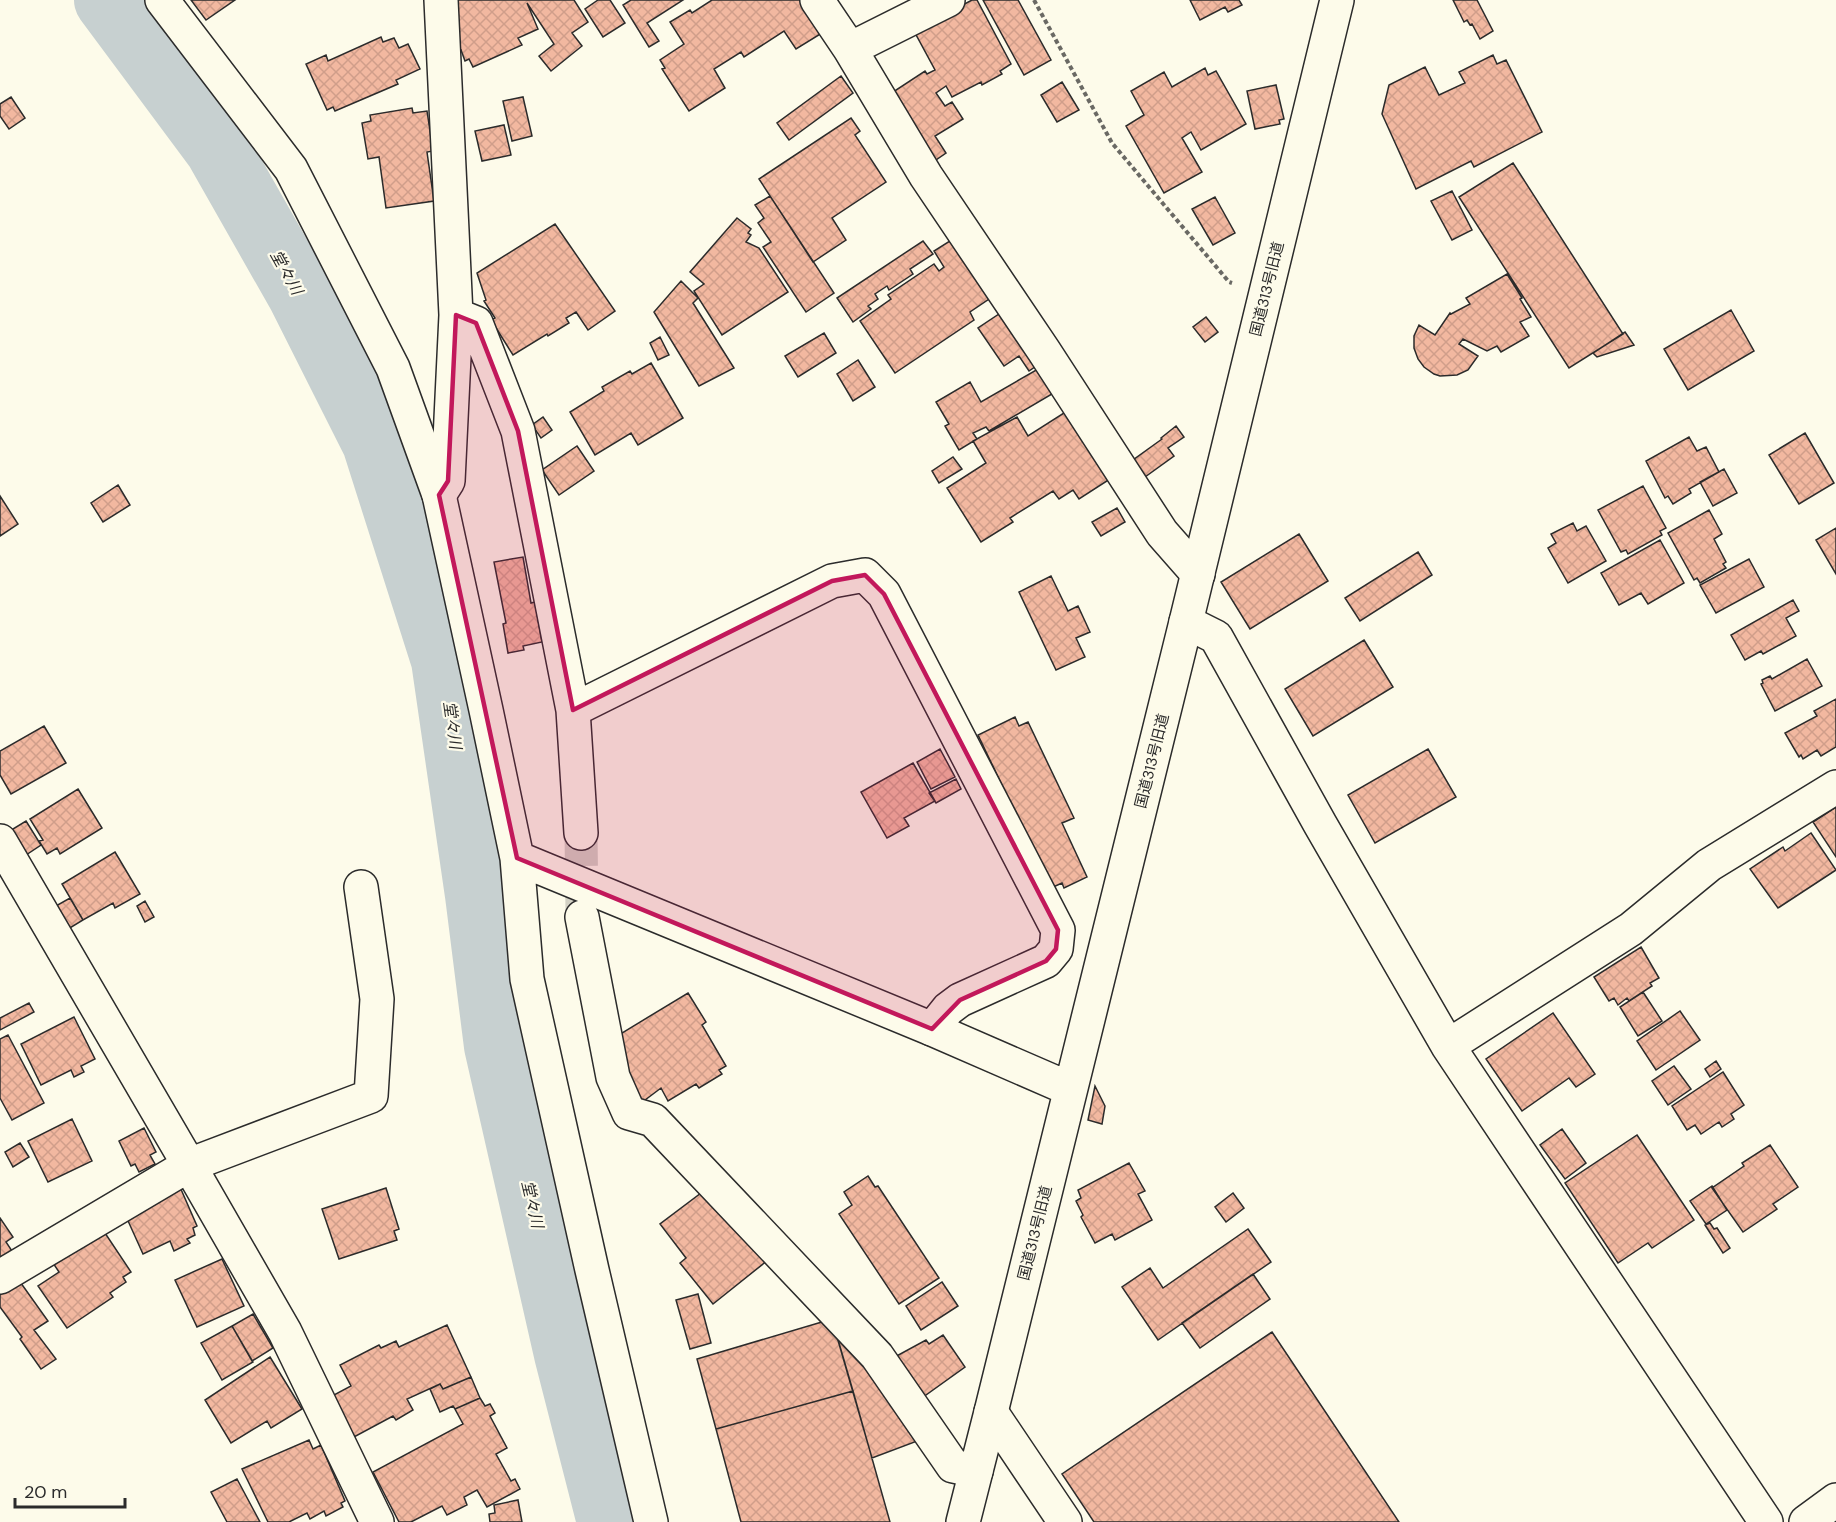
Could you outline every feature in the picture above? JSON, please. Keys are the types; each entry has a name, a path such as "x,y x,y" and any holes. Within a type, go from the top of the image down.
{"street":[{"path":"162,0 291,169 393,368 439,495 517,858 527,979 589,1259 651,1522"},
{"path":"439,495 448,481 456,315 441,0"},
{"path":"817,0 850,49 926,176 1044,351 1155,523 1198,574"},
{"path":"850,49 948,0"},
{"name":"国道313号旧道","path":"963,1522 1198,574 1337,0"},
{"path":"456,315 476,323 518,431 573,710 581,833"},
{"path":"573,710 832,580 865,575 884,594 1058,930 1056,949 1046,961 960,999 948,1009 932,1029"},
{"path":"1186,622 1216,637 1320,824 1448,1046 1766,1522"},
{"path":"1448,1046 1631,929 1709,866 1836,787"},
{"path":"0,841 285,1332 377,1522"},
{"path":"517,858 932,1029 1070,1089"},
{"path":"0,1277 189,1165 371,1096 377,999 361,887"},
{"path":"582,917 613,1077 629,1113 653,1120 877,1356 953,1466 976,1471"},
{"path":"991,1412 1065,1522"},
{"path":"1806,1522 1836,1500"}],"path":[{"path":"1034,0 1112,143 1229,282 1266,294"}],"highlighted area":[{"path":"456,315 476,323 518,431 573,710 832,581 865,575 884,594 1058,930 1056,949 1046,961 960,1000 932,1029 517,858 439,495 448,481"}],"building":[{"path":"191,0 235,0 206,20"},
{"path":"453,0 574,0 588,22 572,33 582,46 551,71 539,56 554,44 527,3 538,29 518,38 522,45 473,67 469,59 465,61 461,50 457,51"},
{"path":"598,0 610,0 625,23 603,37 585,9"},
{"path":"631,0 683,0 647,23 659,41 649,47 623,5"},
{"path":"712,0 801,0 822,33 796,49 784,31 744,57 741,52 714,69 725,88 689,111 662,69 665,68 660,60 684,44 670,22 690,10 692,13"},
{"path":"972,0 977,0 1011,64 1000,71 1002,74 952,97 946,86 936,93 945,106 952,102 963,119 935,136 946,153 933,162 890,94 925,71 927,74 935,70 914,31"},
{"path":"983,0 1018,0 1051,60 1024,75"},
{"path":"1190,0 1239,0 1242,5 1228,12 1225,7 1200,20"},
{"path":"1453,0 1477,0 1493,31 1480,39 1472,24 1470,25 1467,20 1464,22"},
{"path":"381,37 383,42 394,38 399,48 408,44 420,69 396,80 398,84 335,111 333,107 327,110 306,64 326,55 328,61"},
{"path":"1493,55 1497,64 1506,60 1542,132 1474,167 1471,161 1416,189 1382,114 1389,85 1425,67 1439,95 1465,83 1459,72"},
{"path":"1205,68 1208,75 1216,71 1246,124 1201,150 1191,132 1182,138 1202,172 1164,193 1126,126 1144,115 1131,91 1164,72 1172,87"},
{"path":"841,76 853,93 789,140 777,123"},
{"path":"1062,82 1079,110 1057,122 1041,95"},
{"path":"1276,85 1284,119 1279,120 1280,124 1255,129 1247,91"},
{"path":"11,97 25,118 9,129 0,116 0,104"},
{"path":"523,97 532,136 512,141 503,101"},
{"path":"412,108 413,113 427,111 433,151 427,152 434,201 386,208 379,157 368,159 362,123 371,121 370,115"},
{"path":"851,118 860,131 855,135 886,182 832,218 846,240 813,262 759,179"},
{"path":"504,125 511,155 482,161 475,131"},
{"path":"1513,163 1623,334 1569,368 1459,197"},
{"path":"1452,191 1472,230 1452,240 1431,201"},
{"path":"770,196 834,293 806,312 763,247 771,242 758,223 764,218 755,205"},
{"path":"1215,197 1235,233 1213,245 1192,209"},
{"path":"737,218 751,229 748,233 751,235 746,242 759,248 788,292 722,335 694,291 704,284 690,272"},
{"path":"555,224 615,311 588,330 576,312 566,318 569,323 513,355 491,320 495,318 484,301 486,300 477,273"},
{"path":"953,239 992,297 970,312 974,320 895,373 860,321 891,299 888,295 934,264 939,271 944,267 934,251"},
{"path":"923,241 933,254 910,269 913,274 889,290 887,286 875,294 878,299 868,306 871,309 853,322 837,298"},
{"path":"1507,274 1531,317 1520,322 1529,336 1501,352 1497,346 1487,351 1463,339 1459,344 1478,356 1468,370 1457,375 1440,376 1424,367 1414,348 1414,336 1419,325 1435,335 1450,313 1470,304 1466,298"},
{"path":"681,281 698,298 693,303 734,368 699,386 654,312"},
{"path":"1731,310 1754,351 1688,390 1664,349"},
{"path":"1002,312 1039,364 1029,371 1019,356 1004,366 978,328"},
{"path":"1206,317 1218,332 1205,342 1193,327"},
{"path":"1625,332 1634,345 1597,357 1593,353"},
{"path":"824,333 836,353 798,377 785,356"},
{"path":"660,337 669,355 658,360 650,343"},
{"path":"858,360 875,387 853,401 837,374"},
{"path":"651,363 683,418 638,445 631,433 595,455 570,412 604,391 602,387 630,371 632,374"},
{"path":"1038,369 1052,394 989,431 986,427 973,433 977,439 959,450 945,426 949,424 936,402 970,382 981,402"},
{"path":"1067,411 1110,479 1079,499 1073,490 1059,499 1053,491 1010,518 1013,522 981,542 947,488 986,463 973,441 1017,417 1028,436"},
{"path":"543,417 552,430 541,438 532,425"},
{"path":"1176,426 1184,437 1168,448 1174,456 1145,477 1133,460"},
{"path":"1805,433 1834,483 1799,504 1769,455"},
{"path":"1689,437 1697,451 1706,447 1719,472 1689,489 1691,493 1673,504 1668,496 1665,498 1646,461"},
{"path":"577,446 594,471 559,495 542,470"},
{"path":"953,457 962,469 939,483 932,471"},
{"path":"1724,469 1737,493 1713,506 1700,482"},
{"path":"118,485 130,505 103,522 91,503"},
{"path":"1643,486 1666,528 1660,531 1662,535 1628,554 1626,550 1621,552 1598,510"},
{"path":"0,496 18,524 0,536"},
{"path":"1117,508 1125,522 1101,536 1092,522"},
{"path":"1709,510 1722,534 1714,539 1726,562 1723,564 1726,568 1700,583 1697,578 1694,580 1668,533"},
{"path":"1573,523 1577,531 1586,526 1606,561 1568,583 1548,548 1556,543 1551,534"},
{"path":"1836,528 1836,574 1816,540"},
{"path":"1299,534 1328,581 1250,629 1221,582"},
{"path":"1660,540 1684,583 1648,604 1641,593 1619,605 1601,573"},
{"path":"1418,552 1432,575 1360,621 1345,598"},
{"path":"523,557 531,603 535,602 542,642 523,646 524,650 508,653 503,624 506,623 494,562"},
{"path":"1749,559 1764,587 1716,613 1700,585"},
{"path":"1051,576 1068,611 1078,606 1090,632 1076,638 1085,657 1056,670 1019,592"},
{"path":"1793,600 1799,611 1786,618 1796,636 1763,654 1761,651 1745,660 1731,635"},
{"path":"1364,640 1393,687 1313,736 1285,689"},
{"path":"1807,659 1822,686 1775,711 1761,684 1762,680 1770,676 1772,679"},
{"path":"1836,699 1836,747 1821,756 1817,750 1803,759 1801,755 1799,757 1785,733 1817,716 1814,711"},
{"path":"1015,717 1019,726 1028,722 1074,818 1062,823 1087,877 1064,888 1062,883 1051,888 978,735"},
{"path":"44,726 66,763 11,794 0,775 0,751"},
{"path":"940,749 955,777 931,789 917,762"},
{"path":"1428,749 1456,797 1375,843 1348,795"},
{"path":"913,763 935,801 904,818 909,826 887,838 861,792"},
{"path":"956,779 961,789 936,803 929,793"},
{"path":"78,789 102,828 60,854 57,848 47,854 39,841 43,840 30,819"},
{"path":"1836,807 1836,857 1813,822"},
{"path":"26,821 41,845 23,857 8,832"},
{"path":"1811,833 1836,870 1778,908 1750,869 1783,847 1785,851"},
{"path":"115,852 140,894 115,908 113,903 83,920 62,884"},
{"path":"70,898 83,920 60,934 47,911"},
{"path":"145,901 154,917 145,922 137,906"},
{"path":"1641,947 1659,978 1650,983 1652,986 1629,1001 1627,998 1618,1005 1614,998 1609,1001 1594,977"},
{"path":"1643,992 1662,1021 1638,1036 1620,1007"},
{"path":"688,993 706,1022 702,1025 726,1066 719,1070 722,1074 699,1088 696,1084 668,1101 661,1088 641,1103 632,1079 626,1082 617,1036"},
{"path":"29,1003 34,1012 0,1030 0,1018"},
{"path":"1680,1011 1700,1040 1656,1070 1637,1041"},
{"path":"1553,1013 1595,1074 1576,1087 1569,1078 1522,1111 1486,1059"},
{"path":"74,1017 95,1059 81,1066 84,1072 74,1077 71,1070 41,1085 21,1044"},
{"path":"8,1035 44,1103 12,1120 0,1098 0,1039"},
{"path":"1716,1061 1721,1069 1710,1077 1705,1069"},
{"path":"1674,1066 1691,1089 1668,1105 1652,1081"},
{"path":"1723,1072 1744,1105 1731,1114 1734,1119 1722,1127 1719,1122 1701,1134 1695,1125 1687,1130 1672,1106"},
{"path":"1095,1086 1105,1106 1102,1124 1088,1120"},
{"path":"72,1119 92,1161 48,1182 28,1141"},
{"path":"144,1128 156,1152 150,1155 155,1164 139,1172 135,1164 131,1166 119,1141"},
{"path":"1562,1129 1586,1163 1565,1179 1540,1145"},
{"path":"1637,1135 1694,1220 1652,1248 1648,1243 1618,1263 1565,1183"},
{"path":"20,1143 29,1157 13,1167 5,1152"},
{"path":"1770,1145 1798,1187 1773,1204 1777,1209 1743,1232 1712,1188 1744,1166 1742,1163"},
{"path":"1129,1163 1145,1191 1138,1194 1152,1220 1115,1240 1112,1234 1095,1243 1081,1217 1083,1215 1076,1201 1081,1198 1078,1190"},
{"path":"868,1176 875,1187 878,1186 939,1278 899,1304 839,1214 852,1205 844,1192"},
{"path":"1712,1186 1727,1210 1706,1224 1690,1201"},
{"path":"180,1187 197,1226 193,1228 195,1235 187,1239 190,1243 174,1251 170,1241 143,1254 124,1212"},
{"path":"709,1187 768,1260 713,1304 680,1263 686,1258 660,1224"},
{"path":"386,1188 399,1229 394,1231 397,1240 339,1259 322,1209"},
{"path":"1233,1193 1244,1208 1226,1222 1215,1207"},
{"path":"0,1218 13,1237 6,1242 14,1254 0,1264"},
{"path":"1710,1223 1714,1229 1717,1228 1730,1248 1723,1253 1705,1225"},
{"path":"101,1227 131,1272 123,1277 126,1282 110,1293 113,1297 67,1328 38,1286 59,1272 51,1260"},
{"path":"1248,1229 1271,1262 1158,1340 1122,1287 1150,1268 1163,1288"},
{"path":"222,1259 244,1306 197,1327 175,1280"},
{"path":"1253,1274 1270,1299 1200,1348 1182,1323"},
{"path":"18,1279 48,1321 34,1330 56,1359 41,1369 20,1339 22,1337 0,1307 0,1292"},
{"path":"942,1282 958,1306 921,1330 906,1306"},
{"path":"698,1294 711,1343 690,1349 676,1300"},
{"path":"253,1314 273,1348 252,1361 232,1326"},
{"path":"832,1319 853,1391 716,1429 697,1359"},
{"path":"833,1323 920,1440 872,1458"},
{"path":"447,1325 471,1377 443,1389 440,1384 407,1399 413,1410 396,1420 393,1416 354,1437 332,1396 351,1386 340,1365 379,1345 381,1348 396,1341 399,1347"},
{"path":"232,1326 253,1362 222,1380 201,1343"},
{"path":"1272,1332 1399,1522 1094,1522 1062,1474"},
{"path":"943,1335 965,1367 919,1400 891,1359 926,1340 929,1344"},
{"path":"270,1357 302,1409 271,1428 267,1421 231,1443 205,1400"},
{"path":"471,1377 480,1398 455,1409 453,1406 440,1412 430,1389 440,1384 443,1389"},
{"path":"853,1391 890,1522 741,1522 716,1429"},
{"path":"480,1398 485,1406 490,1404 495,1413 490,1416 507,1448 496,1454 511,1481 515,1479 520,1489 487,1507 477,1490 464,1497 467,1505 447,1515 442,1506 411,1522 399,1522 373,1472 463,1424 455,1409"},
{"path":"309,1440 313,1449 321,1445 345,1501 341,1503 343,1507 326,1516 324,1511 310,1519 307,1513 289,1522 268,1522 242,1469"},
{"path":"237,1479 260,1522 227,1522 211,1492"},
{"path":"518,1500 522,1522 490,1522 489,1514 495,1513 494,1505"}],"waterway":[{"name":"堂々川","path":"107,0 217,148 300,294 375,443 444,660 497,1046 567,1354 610,1522"}],"tunnel":[{"path":"581,833 582,912"}]}
